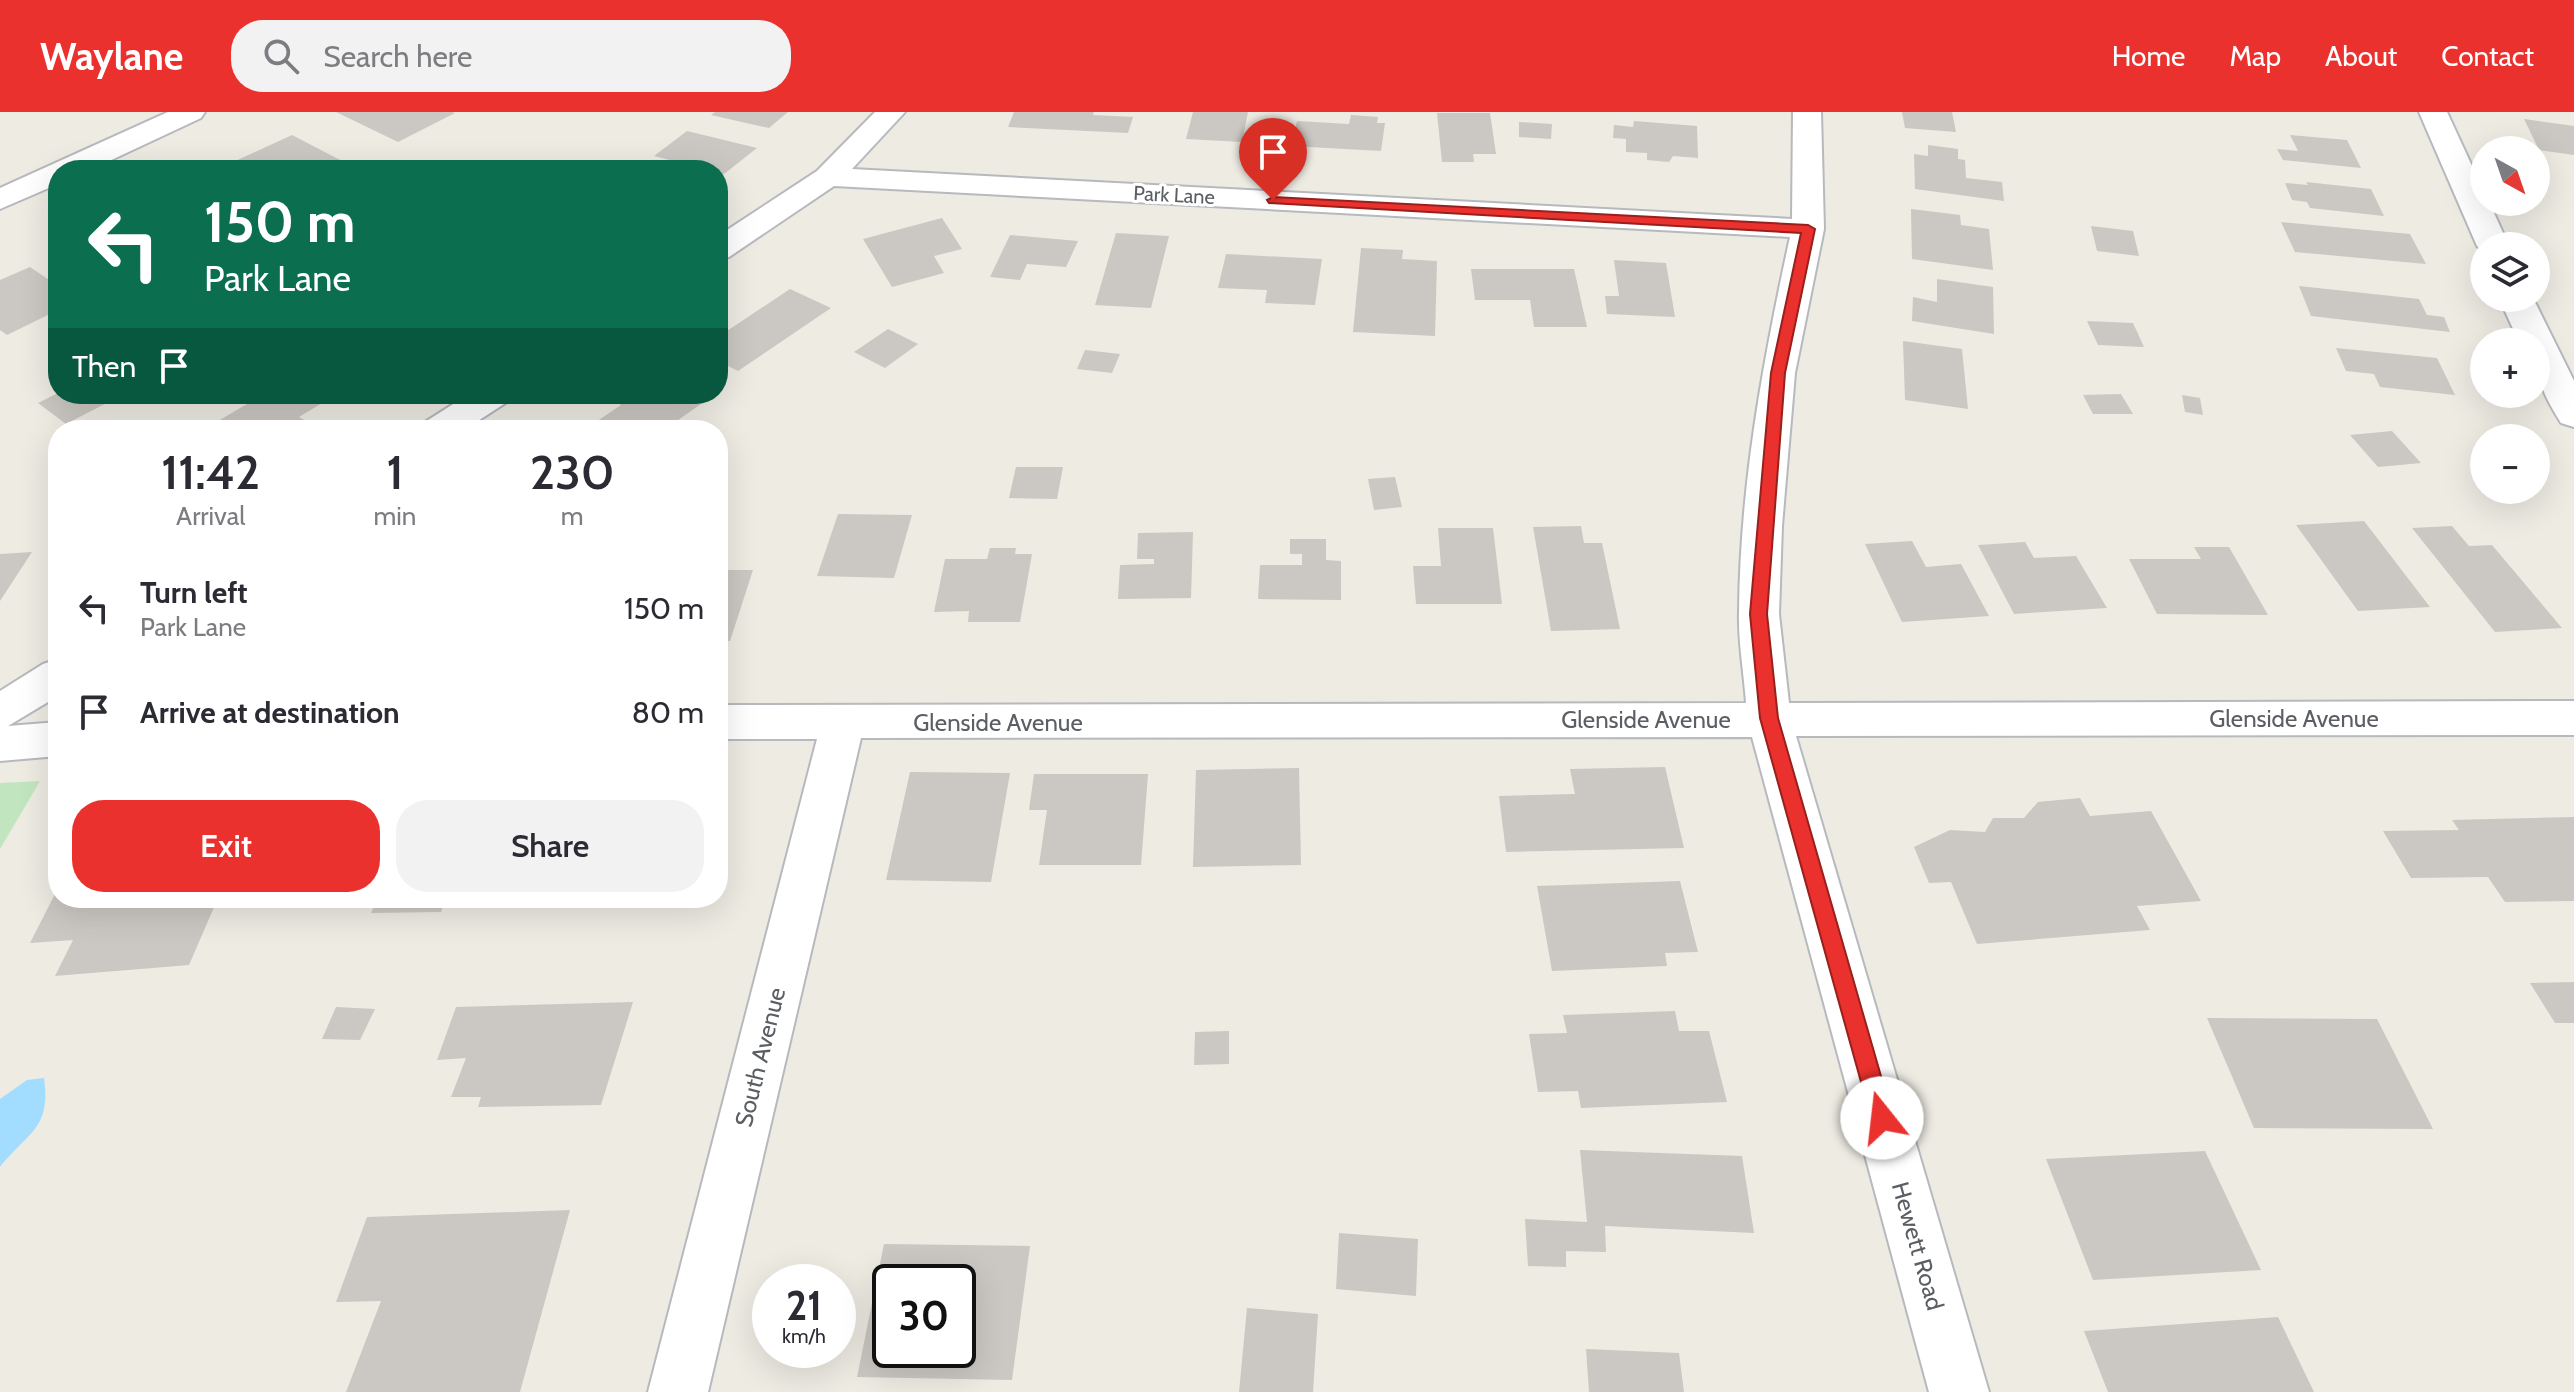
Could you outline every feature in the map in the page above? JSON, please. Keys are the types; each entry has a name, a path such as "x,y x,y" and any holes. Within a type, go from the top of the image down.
{"street":[{"path":"88,160 191,112"},
{"path":"728,243 828,177 891,112"},
{"name":"Hewett Road","path":"1807,112 1808,229 1778,373 1763,526 1759,614 1769,718 1959,1392"},
{"path":"2433,112 2487,232"},
{"name":"Park Lane","path":"828,177 1808,229"},
{"path":"0,200 48,178"},
{"path":"2550,369 2574,415"},
{"path":"454,420 478,404"},
{"path":"0,712 48,681"},
{"name":"Glenside Avenue","path":"728,722 2574,718"},
{"name":"South Avenue","path":"678,1392 843,723"},
{"path":"0,744 48,740"}],"green space":[{"path":"40,781 0,849 0,783"}],"water":[{"path":"44,1078 41,1119 0,1167 0,1099 27,1080"}],"building":[{"path":"336,112 452,112 455,113 398,142"},
{"path":"715,112 788,112 769,128 711,115"},
{"path":"1014,112 1094,112 1093,115 1133,117 1128,133 1008,127"},
{"path":"1193,112 1248,112 1242,142 1186,139"},
{"path":"1902,112 1952,112 1956,132 1905,128"},
{"path":"1437,113 1490,113 1496,154 1473,154 1474,162 1442,162"},
{"path":"1351,115 1378,117 1377,123 1385,123 1381,151 1291,146 1297,121 1349,124"},
{"path":"2524,119 2574,126 2574,155 2550,152 2550,136 2532,136"},
{"path":"1634,121 1697,126 1698,158 1673,156 1669,162 1647,160 1647,153 1626,152 1626,139 1613,138 1614,125 1633,127"},
{"path":"1519,122 1552,124 1551,139 1519,137"},
{"path":"687,131 757,148 728,171 728,160 670,160 654,156"},
{"path":"292,135 340,160 237,160"},
{"path":"2290,135 2347,140 2361,168 2283,160 2277,149 2298,151"},
{"path":"1928,145 1958,149 1958,159 1965,160 1966,178 2002,182 2004,201 1915,189 1914,154 1928,156"},
{"path":"2306,182 2371,189 2384,216 2310,208 2307,202 2292,200 2285,183 2308,185"},
{"path":"1911,209 1960,215 1961,225 1989,229 1993,270 1912,259"},
{"path":"942,218 962,249 934,256 944,273 892,287 863,239"},
{"path":"2281,222 2410,234 2426,264 2295,252"},
{"path":"2091,226 2133,231 2139,256 2097,251"},
{"path":"1116,233 1169,236 1151,308 1095,305"},
{"path":"1010,235 1078,241 1066,267 1027,264 1020,280 990,277"},
{"path":"1361,248 1403,250 1402,259 1437,261 1435,336 1353,332"},
{"path":"1226,254 1322,259 1315,305 1265,303 1267,290 1218,288"},
{"path":"1614,260 1666,263 1675,317 1607,314 1605,296 1619,296"},
{"path":"30,267 48,279 48,315 7,335 0,330 0,280"},
{"path":"1471,269 1574,269 1587,327 1534,327 1530,300 1475,300"},
{"path":"1937,279 1993,287 1994,334 1912,321 1913,297 1937,302"},
{"path":"2299,286 2419,299 2427,315 2444,317 2450,332 2311,316"},
{"path":"790,289 831,308 738,371 728,366 728,330"},
{"path":"2087,321 2133,323 2144,347 2098,345"},
{"path":"888,329 918,344 885,368 854,352"},
{"path":"1903,341 1962,349 1968,409 1905,400"},
{"path":"2336,348 2437,358 2455,395 2380,387 2374,374 2346,371"},
{"path":"1085,350 1120,354 1112,373 1077,369"},
{"path":"2121,394 2133,414 2093,414 2083,395"},
{"path":"2182,395 2200,398 2203,415 2185,412"},
{"path":"48,398 48,404 105,404 74,420 61,420 38,403"},
{"path":"247,404 320,404 299,417 304,420 220,420"},
{"path":"701,404 678,420 599,420 621,405"},
{"path":"2392,431 2421,463 2378,467 2350,435"},
{"path":"1016,467 1063,467 1057,499 1009,498"},
{"path":"1395,477 1402,507 1374,510 1368,479"},
{"path":"838,514 912,515 894,578 817,576"},
{"path":"2364,521 2430,607 2358,611 2296,525"},
{"path":"1581,526 1584,543 1602,543 1620,629 1551,631 1533,527"},
{"path":"2452,526 2469,546 2492,545 2562,628 2495,632 2412,528"},
{"path":"1438,528 1493,528 1502,604 1416,604 1413,566 1441,566"},
{"path":"1193,532 1191,598 1118,599 1120,565 1154,564 1154,559 1137,559 1138,533"},
{"path":"1290,539 1326,539 1326,560 1341,561 1341,600 1258,599 1260,565 1302,565 1302,554 1290,554"},
{"path":"1912,541 1926,567 1961,564 1989,616 1902,622 1865,544"},
{"path":"2025,542 2034,558 2076,556 2107,608 2014,614 1978,545"},
{"path":"2194,547 2229,547 2268,615 2157,614 2129,559 2201,559"},
{"path":"990,548 1016,548 1015,554 1032,554 1020,622 968,622 969,611 934,612 945,559 987,559"},
{"path":"32,552 0,601 0,554"},
{"path":"728,570 753,570 730,641"},
{"path":"1665,767 1684,848 1506,852 1499,796 1575,794 1570,769"},
{"path":"1299,768 1301,865 1193,867 1196,770"},
{"path":"910,772 1010,773 991,882 886,880"},
{"path":"1034,774 1148,774 1141,865 1039,865 1047,810 1029,810"},
{"path":"2080,798 2090,816 2151,811 2201,901 2137,906 2150,930 1977,944 1951,882 1929,883 1914,847 1950,830 1985,832 1993,818 2024,818 2038,802"},
{"path":"2574,817 2574,901 2505,902 2488,877 2411,878 2383,831 2459,830 2452,820"},
{"path":"1680,881 1698,952 1665,953 1667,966 1552,971 1537,886"},
{"path":"48,908 214,908 189,965 55,976 73,940 30,943"},
{"path":"373,908 442,908 441,912 371,913"},
{"path":"2574,982 2574,1023 2555,1023 2530,983"},
{"path":"633,1002 601,1105 478,1107 481,1097 451,1097 466,1058 437,1060 456,1007"},
{"path":"336,1007 375,1009 360,1040 322,1039"},
{"path":"1675,1011 1679,1031 1709,1031 1727,1102 1581,1108 1578,1091 1538,1092 1529,1034 1567,1033 1563,1015"},
{"path":"2207,1018 2377,1019 2433,1129 2254,1128"},
{"path":"1229,1031 1229,1064 1194,1065 1195,1032"},
{"path":"1580,1150 1742,1156 1754,1233 1605,1226 1606,1252 1566,1251 1566,1267 1528,1266 1525,1219 1587,1222"},
{"path":"2205,1151 2261,1270 2093,1280 2046,1159"},
{"path":"570,1210 520,1392 346,1392 381,1301 336,1302 367,1217"},
{"path":"1339,1233 1418,1239 1416,1296 1336,1289"},
{"path":"884,1244 1030,1246 1012,1380 857,1377 872,1303 872,1368 976,1368 976,1264 880,1264"},
{"path":"1247,1308 1318,1314 1313,1392 1239,1392"},
{"path":"2278,1317 2314,1392 2108,1392 2084,1331"},
{"path":"1586,1349 1679,1353 1684,1392 1589,1392"}],"route":[{"path":"1273,200 1808,229 1778,373 1763,526 1759,614 1769,718 1882,1118"}]}
